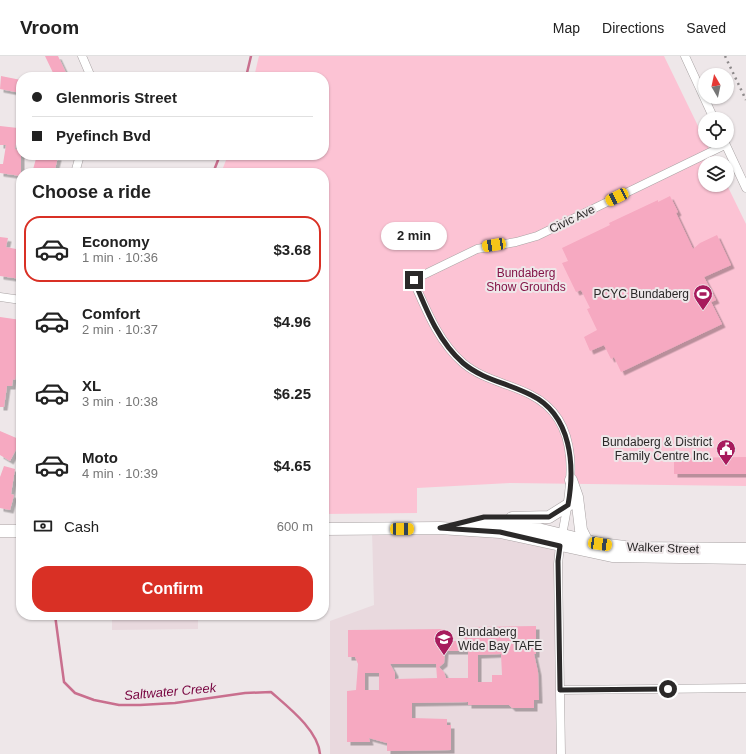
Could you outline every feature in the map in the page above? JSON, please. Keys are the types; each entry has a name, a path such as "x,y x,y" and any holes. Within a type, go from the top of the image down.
{"main road":[{"path":"571,480 577,497 581,530 586,540"},
{"path":"458,525 475,518 484,517 549,517 568,505"},
{"name":"Walker Street","path":"440,528 458,525 494,523 517,524 561,541 612,556 746,558"},
{"name":"Walker Street","path":"329,529 440,528 500,532 561,541 586,540 633,548 746,550"},
{"path":"0,531 16,531"}],"street":[{"path":"82,56 89,72"},
{"path":"685,56 711,112"},
{"name":"Civic Ave","path":"571,480 567,440 555,415 532,395 480,375 456,356 436,329 414,280 477,249 516,242 537,236 714,148"},
{"path":"726,148 746,188"},
{"path":"0,297 16,299"},
{"path":"561,754 558,561 571,480"},
{"path":"560,690 746,688"}],"shaded area":[{"name":"Bundaberg Wide Bay TAFE","path":"372,530 499,533 559,547 559,754 330,754 330,621 374,605"},
{"path":"112,620 198,620 198,629 112,630"}],"green space":[{"name":"Bundaberg Show Grounds","path":"259,56 664,56 698,126 698,148 709,148 713,156 698,156 698,192 730,192 746,224 746,486 510,483 417,488 417,513 329,514 329,168 223,168 226,160 329,160 329,72 255,72"}],"building":[{"path":"45,56 58,56 66,72 53,72"},
{"path":"1,76 16,79 16,92 0,89"},
{"path":"0,126 16,128 16,160 21,160 21,168 16,168 16,175 0,173 0,164 3,164 6,145 0,145"},
{"path":"36,160 57,160 55,168 33,168"},
{"path":"670,196 678,212 676,213 693,249 700,243 717,235 731,265 704,277 716,300 711,302 722,324 621,372 614,357 611,359 604,345 590,351 584,337 597,330 587,309 590,308 581,290 576,292 562,263 568,261 562,248 610,225 609,223"},
{"path":"0,237 8,238 6,247 16,249 16,278 0,276"},
{"path":"0,317 16,319 16,374 15,380 13,379 12,386 7,386 4,407 0,407"},
{"path":"0,431 16,438 16,450 10,461 0,455"},
{"path":"746,457 746,474 674,474 674,458"},
{"path":"4,466 15,469 11,494 14,495 10,510 0,508 0,477"},
{"path":"536,626 536,654 534,654 538,672 539,700 534,700 534,708 512,708 509,705 468,705 468,702 412,703 412,718 447,719 447,725 451,725 451,750 387,751 387,743 369,738 370,742 347,742 347,691 356,690 358,664 355,657 348,657 348,630 445,629 445,641 460,641 468,636 468,627","holes":["445,651 468,651 468,678 446,678 444,672 439,667 444,663","501,654 502,675 492,675 492,682 478,682 478,655","390,664 436,664 437,678 395,679 395,673","365,673 379,673 379,690 365,690"]}],"waterway":[{"name":"Saltwater Creek","path":"247,72 251,56"},
{"name":"Saltwater Creek","path":"215,168 218,160"},
{"name":"Saltwater Creek","path":"56,620 64,682 75,693 94,700 119,705 140,705 175,703 245,693 271,692 308,728 314,736 320,754"}],"railway":[{"path":"725,56 746,100"}],"place":[{"name":"PCYC Bundaberg","path":"703,311"},
{"name":"Bundaberg & District Family Centre Inc.","path":"726,466"},
{"name":"Bundaberg Wide Bay TAFE","path":"444,656"}],"route":[{"path":"414,280 436,329 448,348 463,363 480,375 532,395 548,408 555,415 565,433 570,458 571,480 568,505 556,514 549,517 536,518 475,518 458,525 440,528 473,532 500,532 560,546 558,561 560,690 668,689"}]}
